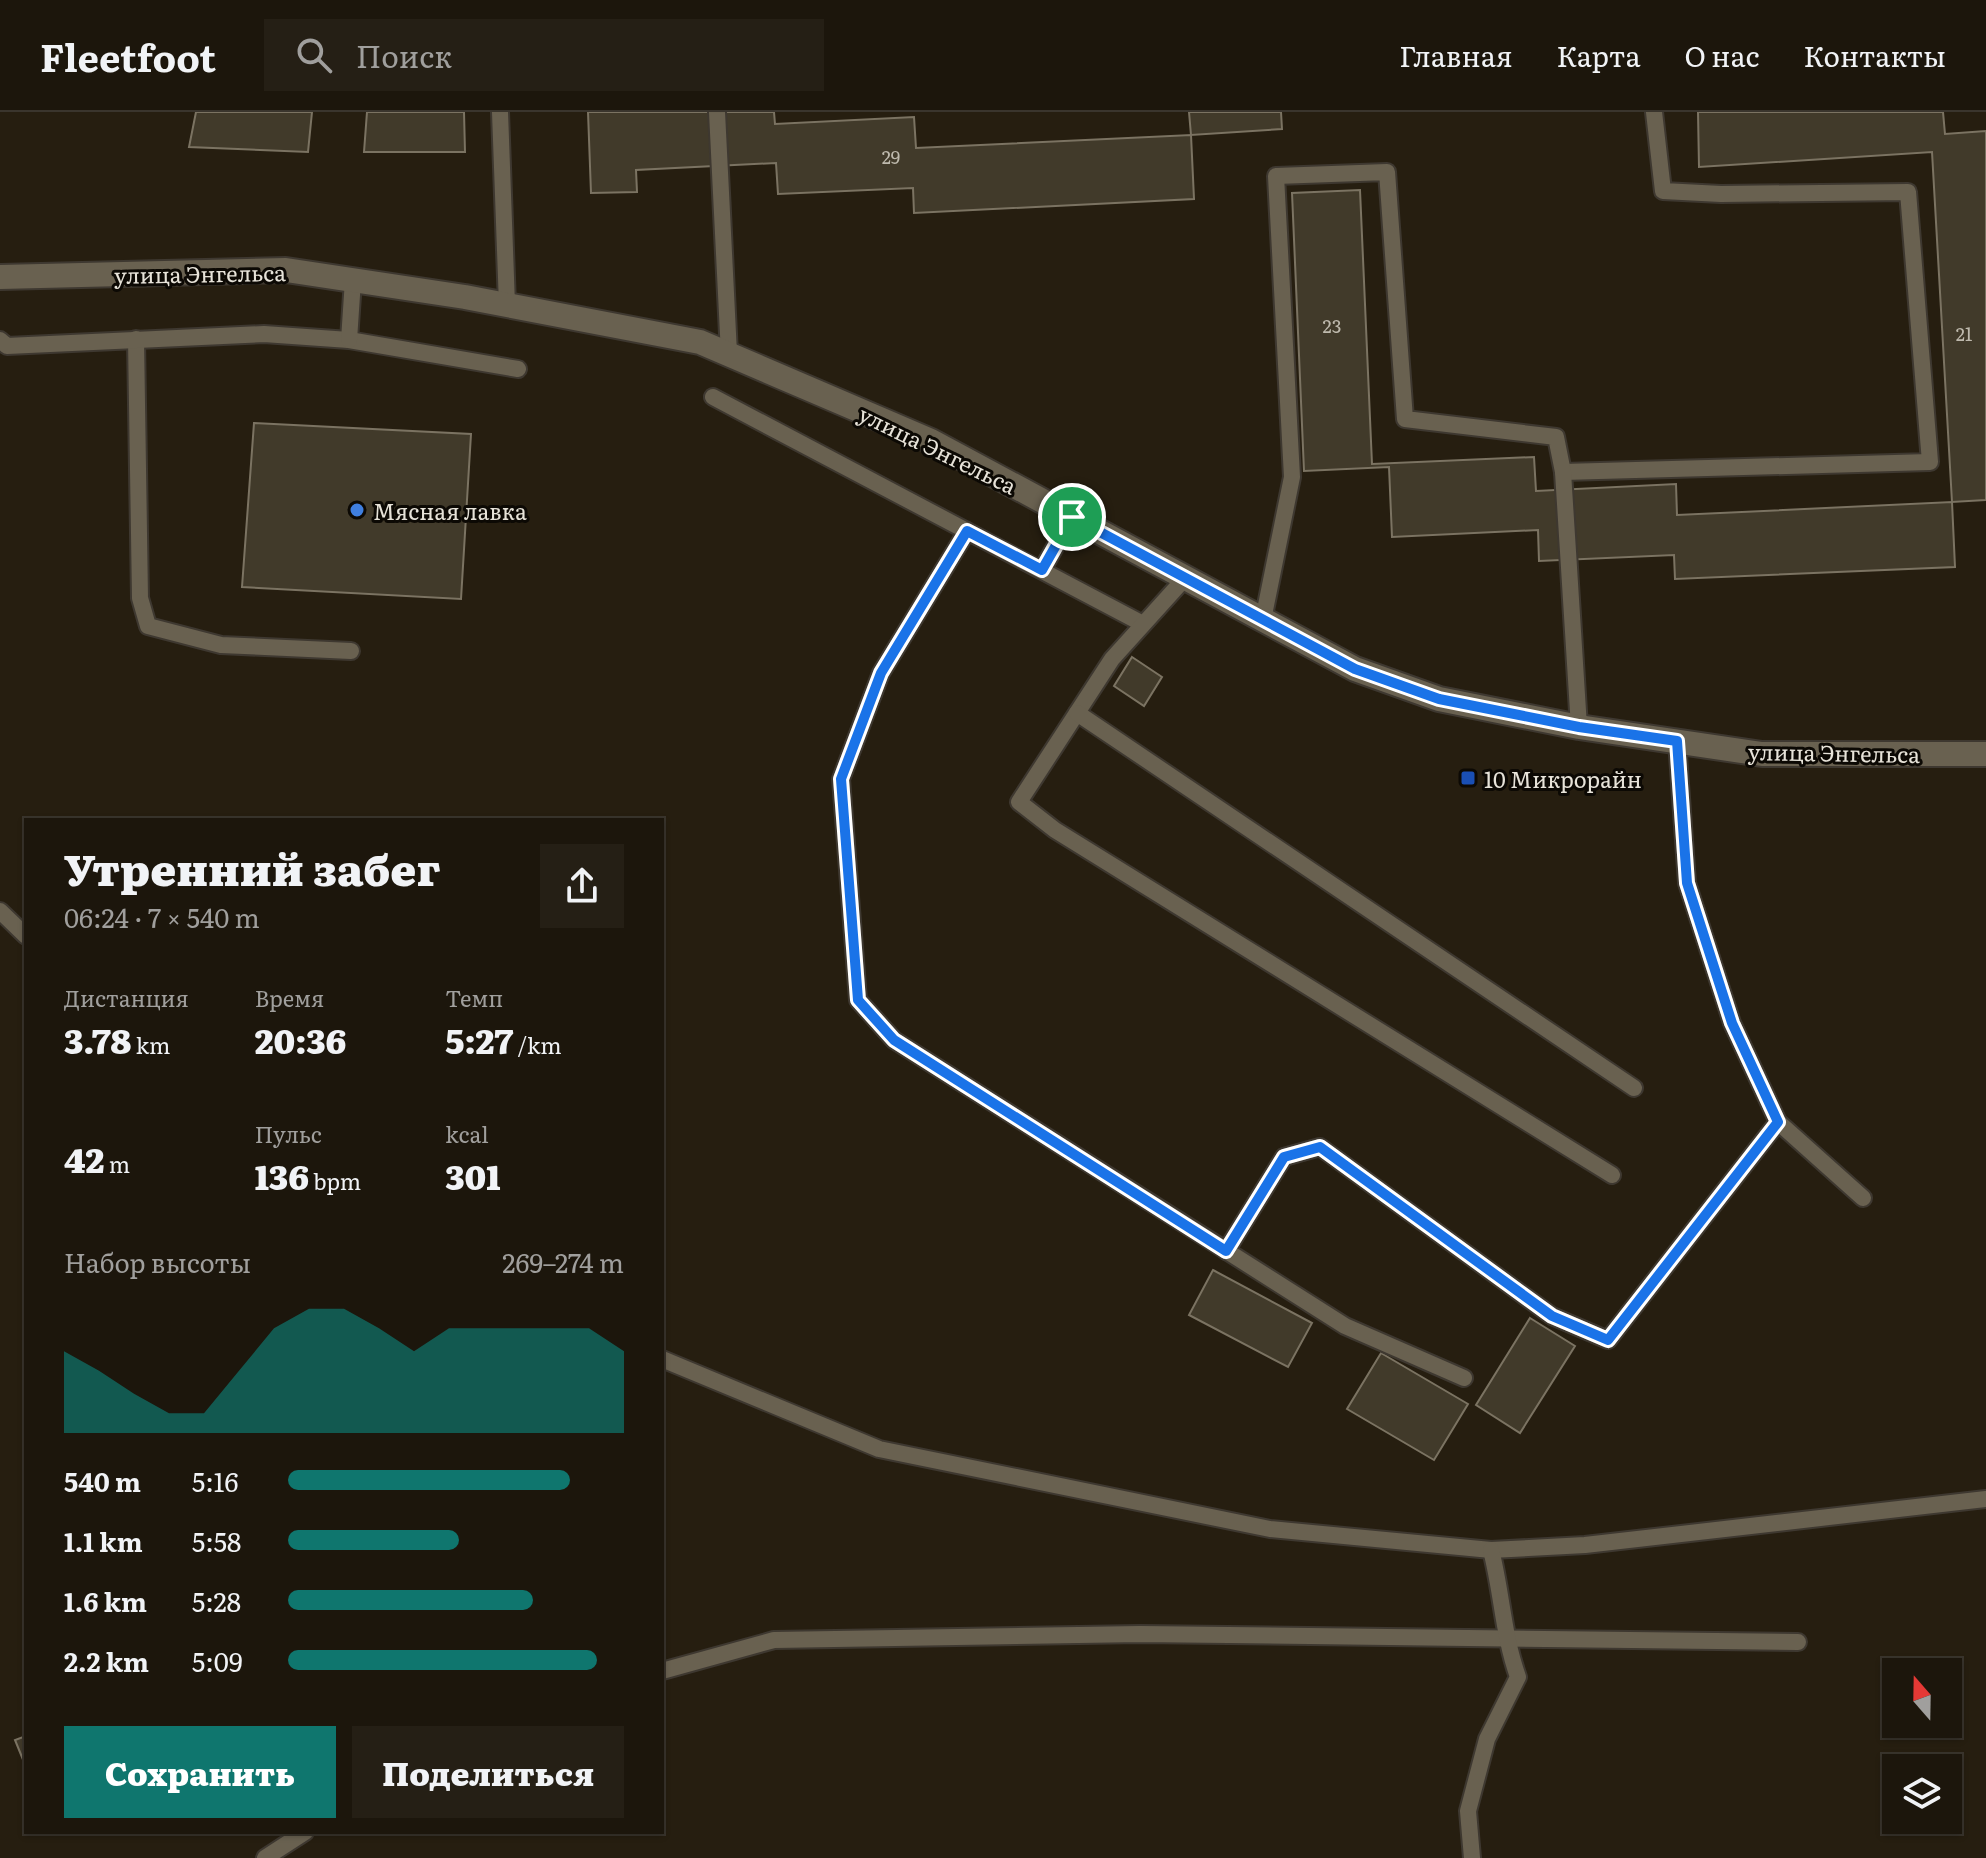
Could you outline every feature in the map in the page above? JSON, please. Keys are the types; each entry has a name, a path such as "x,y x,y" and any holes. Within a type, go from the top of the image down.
{"main road":[{"name":"улица Энгельса","path":"0,277 286,270 507,305 700,342 931,441 1355,669 1439,699 1579,727 1762,754 1986,754"}],"lane":[{"path":"500,112 507,305"},
{"path":"717,112 729,354"},
{"path":"1563,472 1930,462 1908,192 1721,194 1663,191 1654,112"},
{"path":"1263,620 1292,477 1276,176 1387,172 1405,419 1556,437 1563,472 1579,727"},
{"path":"349,340 353,280"},
{"path":"0,340 7,346 264,334 349,340 518,369"},
{"path":"136,339 140,598 148,626 221,645 351,651"},
{"path":"713,397 1143,624"},
{"path":"1042,570 1072,517"},
{"path":"967,531 881,673 841,779 858,1000 894,1040 1345,1326 1464,1378"},
{"path":"1186,577 1112,659 1019,802 1055,830 1612,1175"},
{"path":"1077,713 1634,1088"},
{"path":"1677,741 1687,883 1732,1023 1778,1122 1863,1198"},
{"path":"0,911 24,934"},
{"path":"1226,1251 1284,1157 1320,1147 1552,1316 1608,1340 1778,1122"},
{"path":"664,1360 879,1449 1270,1529 1491,1550 1585,1545 1986,1499"},
{"path":"1472,1858 1468,1811 1487,1739 1518,1677 1505,1640 1504,1602 1491,1550"},
{"path":"664,1670 774,1640 1140,1634 1798,1642"},
{"path":"265,1858 302,1834"}],"building":[{"path":"196,112 312,112 308,152 189,147"},
{"path":"367,112 464,112 465,152 364,152"},
{"path":"588,112 774,112 775,124 914,117 916,148 1191,135 1194,199 914,213 913,188 778,194 776,163 636,170 637,192 591,193"},
{"path":"1189,112 1281,112 1282,129 1191,135"},
{"path":"1698,112 1943,112 1945,134 1986,131 1986,500 1952,502 1932,152 1699,167"},
{"path":"1360,190 1372,464 1534,457 1536,491 1676,484 1677,515 1952,502 1955,567 1675,579 1674,555 1539,561 1538,530 1392,537 1389,467 1304,471 1292,193"},
{"name":"Мясная лавка","path":"254,423 471,434 461,599 242,587"},
{"path":"1132,657 1162,677 1144,706 1114,686"},
{"path":"1213,1270 1312,1323 1288,1367 1189,1315"},
{"path":"1530,1318 1575,1346 1520,1433 1476,1405"},
{"path":"1381,1353 1468,1404 1434,1460 1347,1409"},
{"path":"24,1737 24,1762 15,1740"}],"place":[{"name":"Мясная лавка","path":"357,510"},
{"name":"10 Микрорайн","path":"1468,778"}],"route":[{"path":"1072,517 1355,669 1439,699 1579,727 1677,741 1687,883 1732,1023 1778,1122 1608,1340 1552,1316 1320,1147 1284,1157 1226,1251 894,1040 858,1000 841,779 881,673 967,531 1042,570 1072,517"}]}
